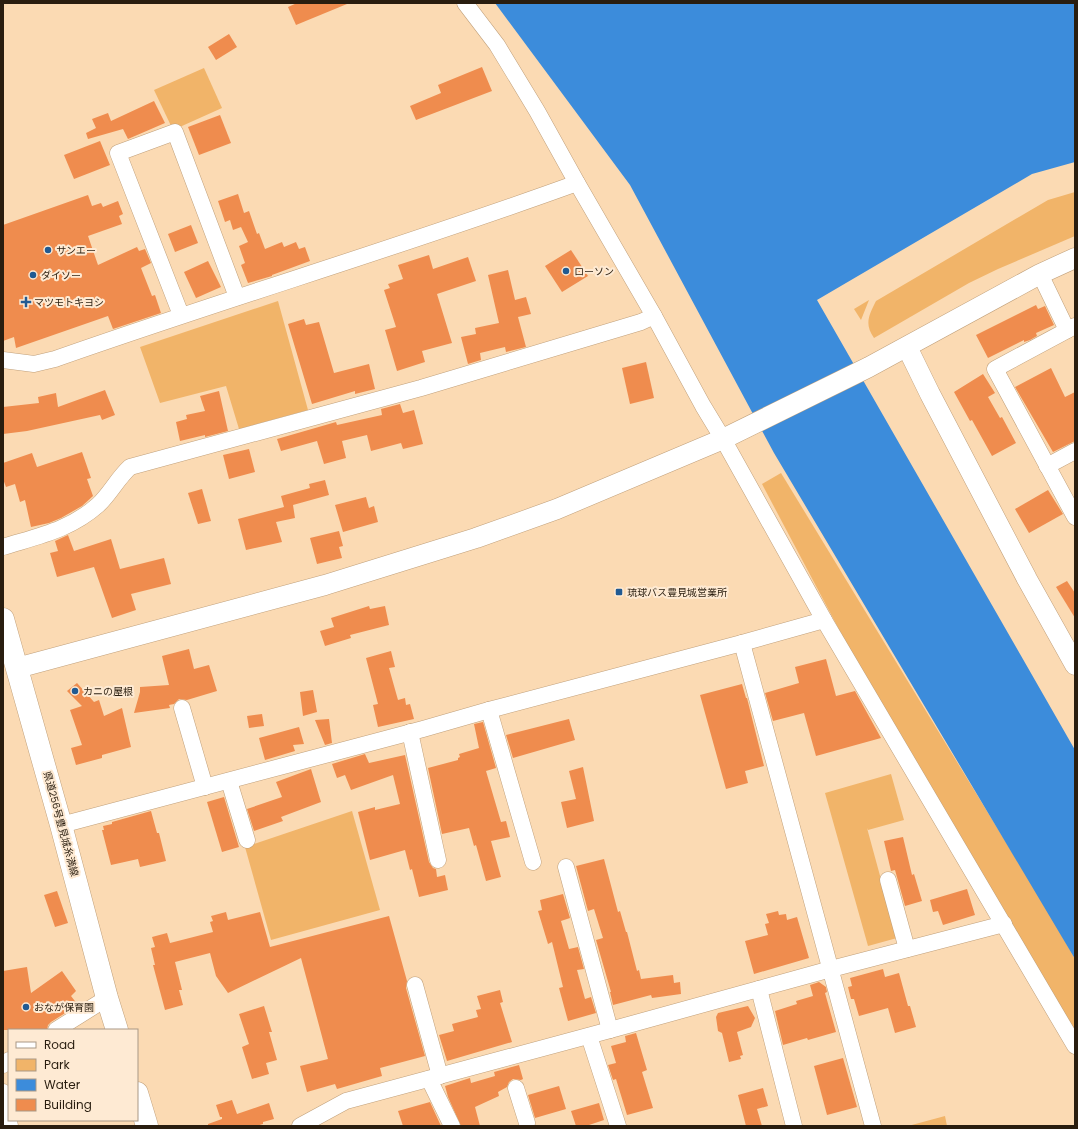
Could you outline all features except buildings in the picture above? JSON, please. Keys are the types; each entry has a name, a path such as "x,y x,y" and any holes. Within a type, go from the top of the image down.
{"main road":[{"name":"県道256号豊見城糸満線","path":"3,619 117,1029"},
{"path":"138,1096 147,1126"}],"street":[{"path":"465,3 497,45 537,110 577,184 654,316 824,620 1075,1046"},
{"path":"181,315 118,153 175,132 237,297"},
{"path":"3,360 34,364 55,359 181,315 400,245 577,184"},
{"path":"17,668 325,585 476,538 557,508 723,439 869,367 1040,274 1075,258"},
{"path":"1040,274 1071,328 995,369 1075,517"},
{"path":"3,547 64,527 84,516 100,503 122,474 130,467 421,388 641,322 654,316"},
{"path":"907,347 1026,579 1075,665"},
{"path":"1047,466 1075,451"},
{"path":"61,825 824,620"},
{"path":"742,643 873,1126"},
{"path":"182,708 205,787"},
{"path":"489,710 533,862"},
{"path":"410,732 438,860"},
{"path":"229,781 247,840"},
{"path":"566,867 610,1030"},
{"path":"888,880 907,949"},
{"path":"300,1126 346,1101 831,969 1004,924"},
{"path":"415,985 435,1078 452,1126"},
{"path":"759,989 794,1126"},
{"path":"58,1029 107,998"},
{"path":"589,1036 618,1126"},
{"path":"516,1088 527,1123"},
{"path":"3,1092 8,1116"}],"green space":[{"path":"204,68 222,108 173,130 154,90"},
{"path":"1075,192 1075,236 969,283 874,338 868,324 871,311 876,301 1048,200"},
{"path":"869,300 861,320 854,309"},
{"path":"278,301 308,410 239,429 226,386 160,403 140,347"},
{"path":"781,473 1049,913 1075,959 1075,1031 843,637 762,484"},
{"path":"891,774 904,820 868,830 867,828 897,938 868,946 825,793"},
{"path":"352,811 380,910 271,940 245,847"},
{"path":"945,1116 947,1126 908,1126"}],"water":[{"path":"495,3 1075,3 1075,162 1032,174 817,300 1075,750 1075,959 774,453 630,185"}],"place":[{"name":"サンエー","path":"48,250"},
{"name":"ローソン","path":"566,271"},
{"name":"ダイソー","path":"33,275"},
{"name":"マツモトキヨシ","path":"26,302"},
{"name":"琉球バス豊見城営業所","path":"619,592"},
{"name":"カニの屋根","path":"75,691"},
{"name":"おなが保育園","path":"26,1007"}]}
